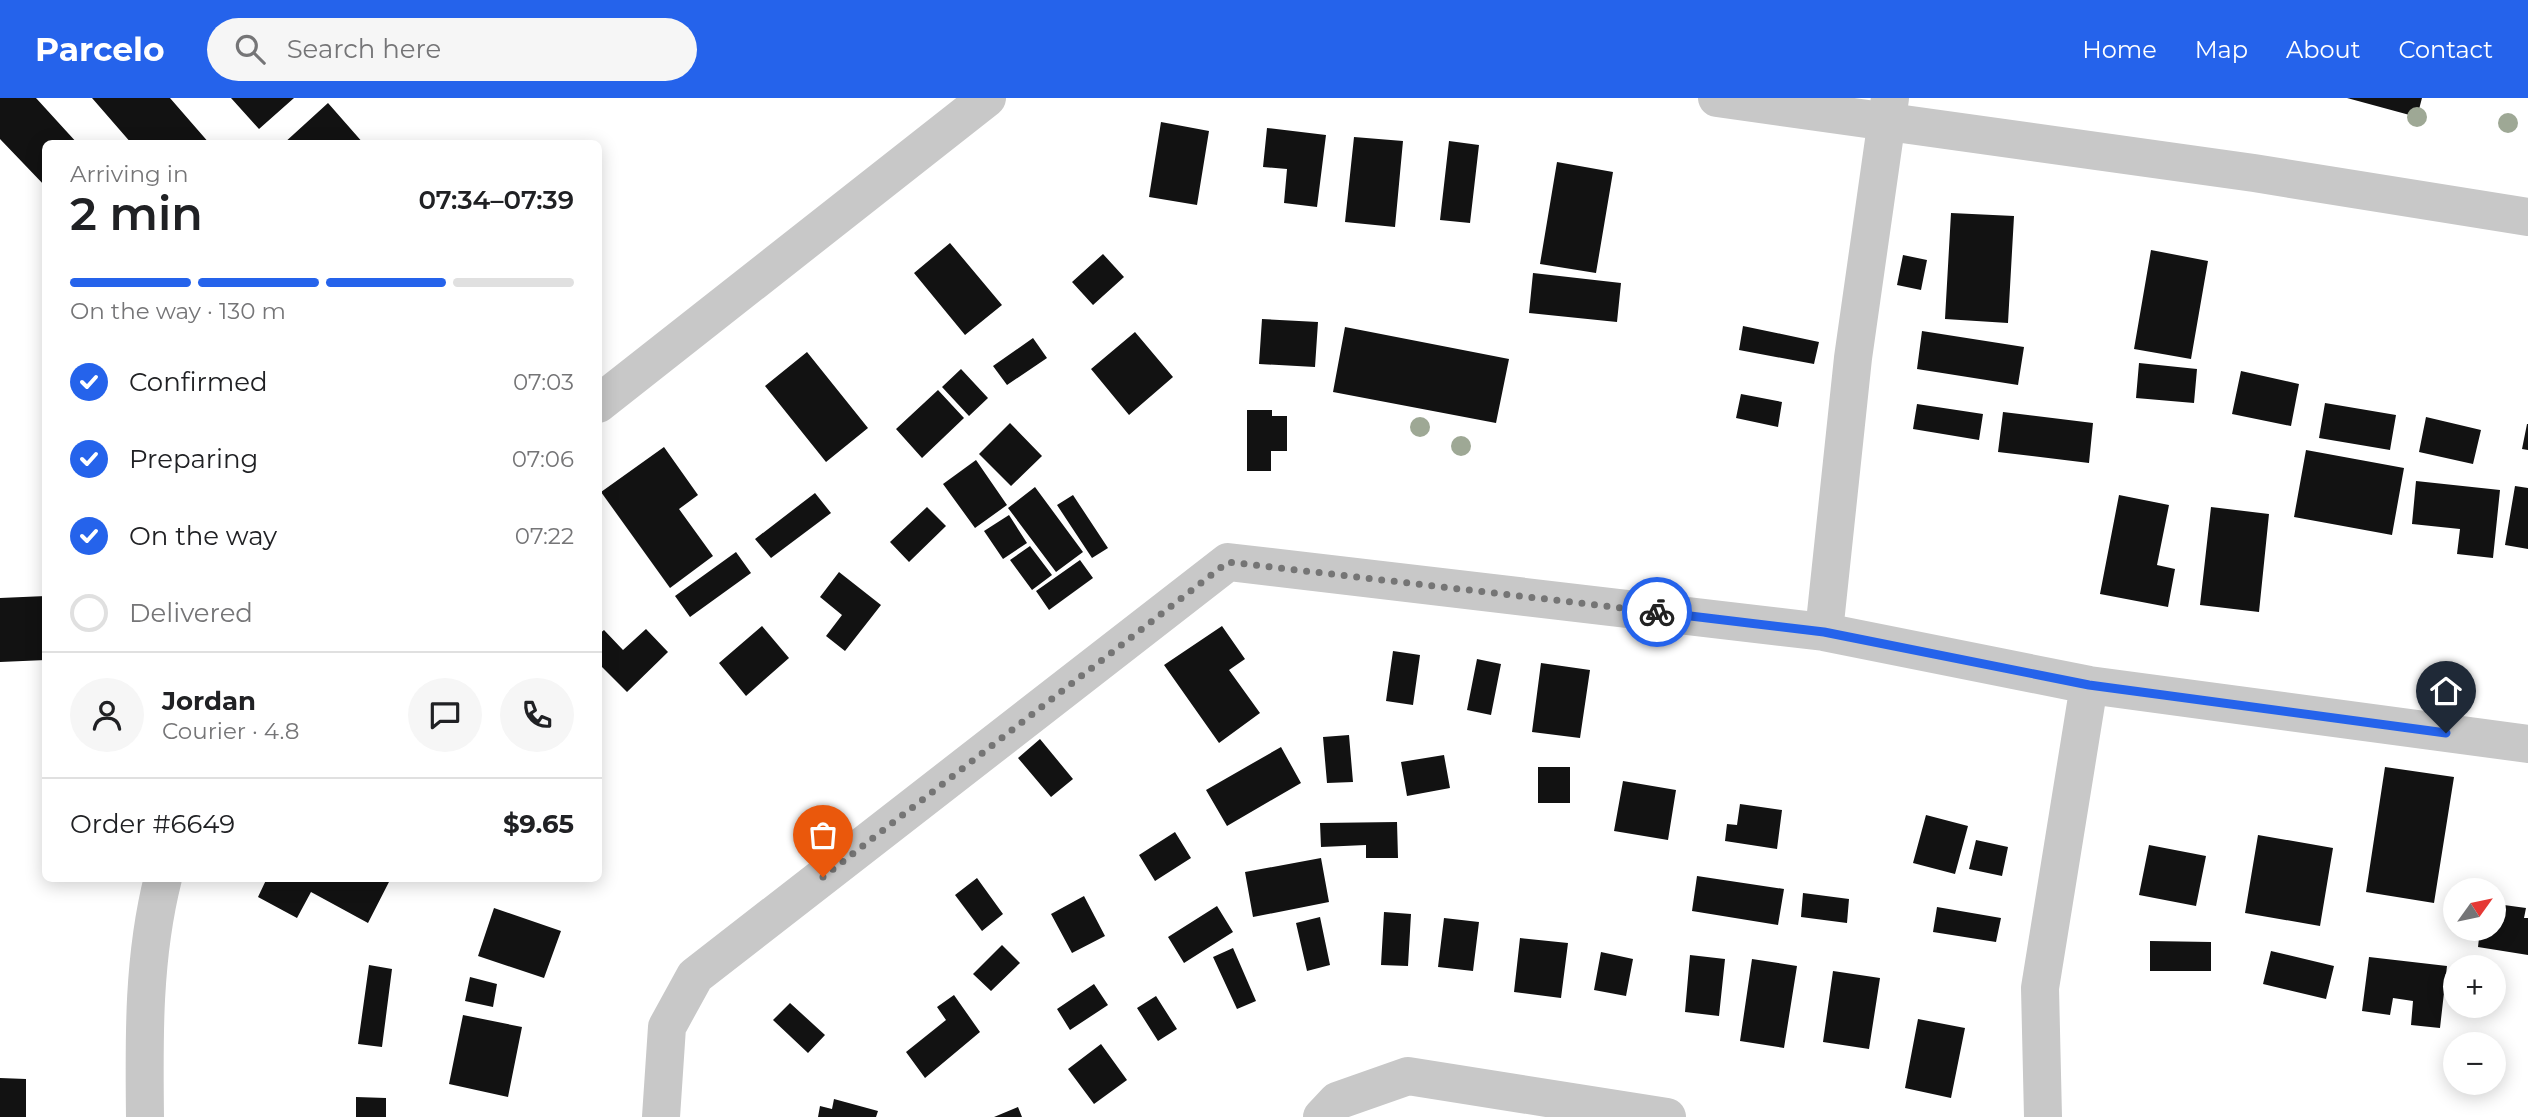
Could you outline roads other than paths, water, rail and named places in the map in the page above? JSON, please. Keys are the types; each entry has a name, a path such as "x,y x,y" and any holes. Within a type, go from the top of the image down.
{"street":[{"path":"602,401 987,98"},
{"path":"1717,98 1889,109 2254,173 2528,217"},
{"path":"1824,632 1853,358 1889,109"},
{"path":"661,1117 667,1027 695,976 1228,562 1824,632 2089,685 2528,744"},
{"path":"2043,1117 2040,988 2089,685"},
{"path":"145,1117 144,1033 148,965 162,882"},
{"path":"1322,1117 1337,1101 1409,1076 1667,1117"}]}
